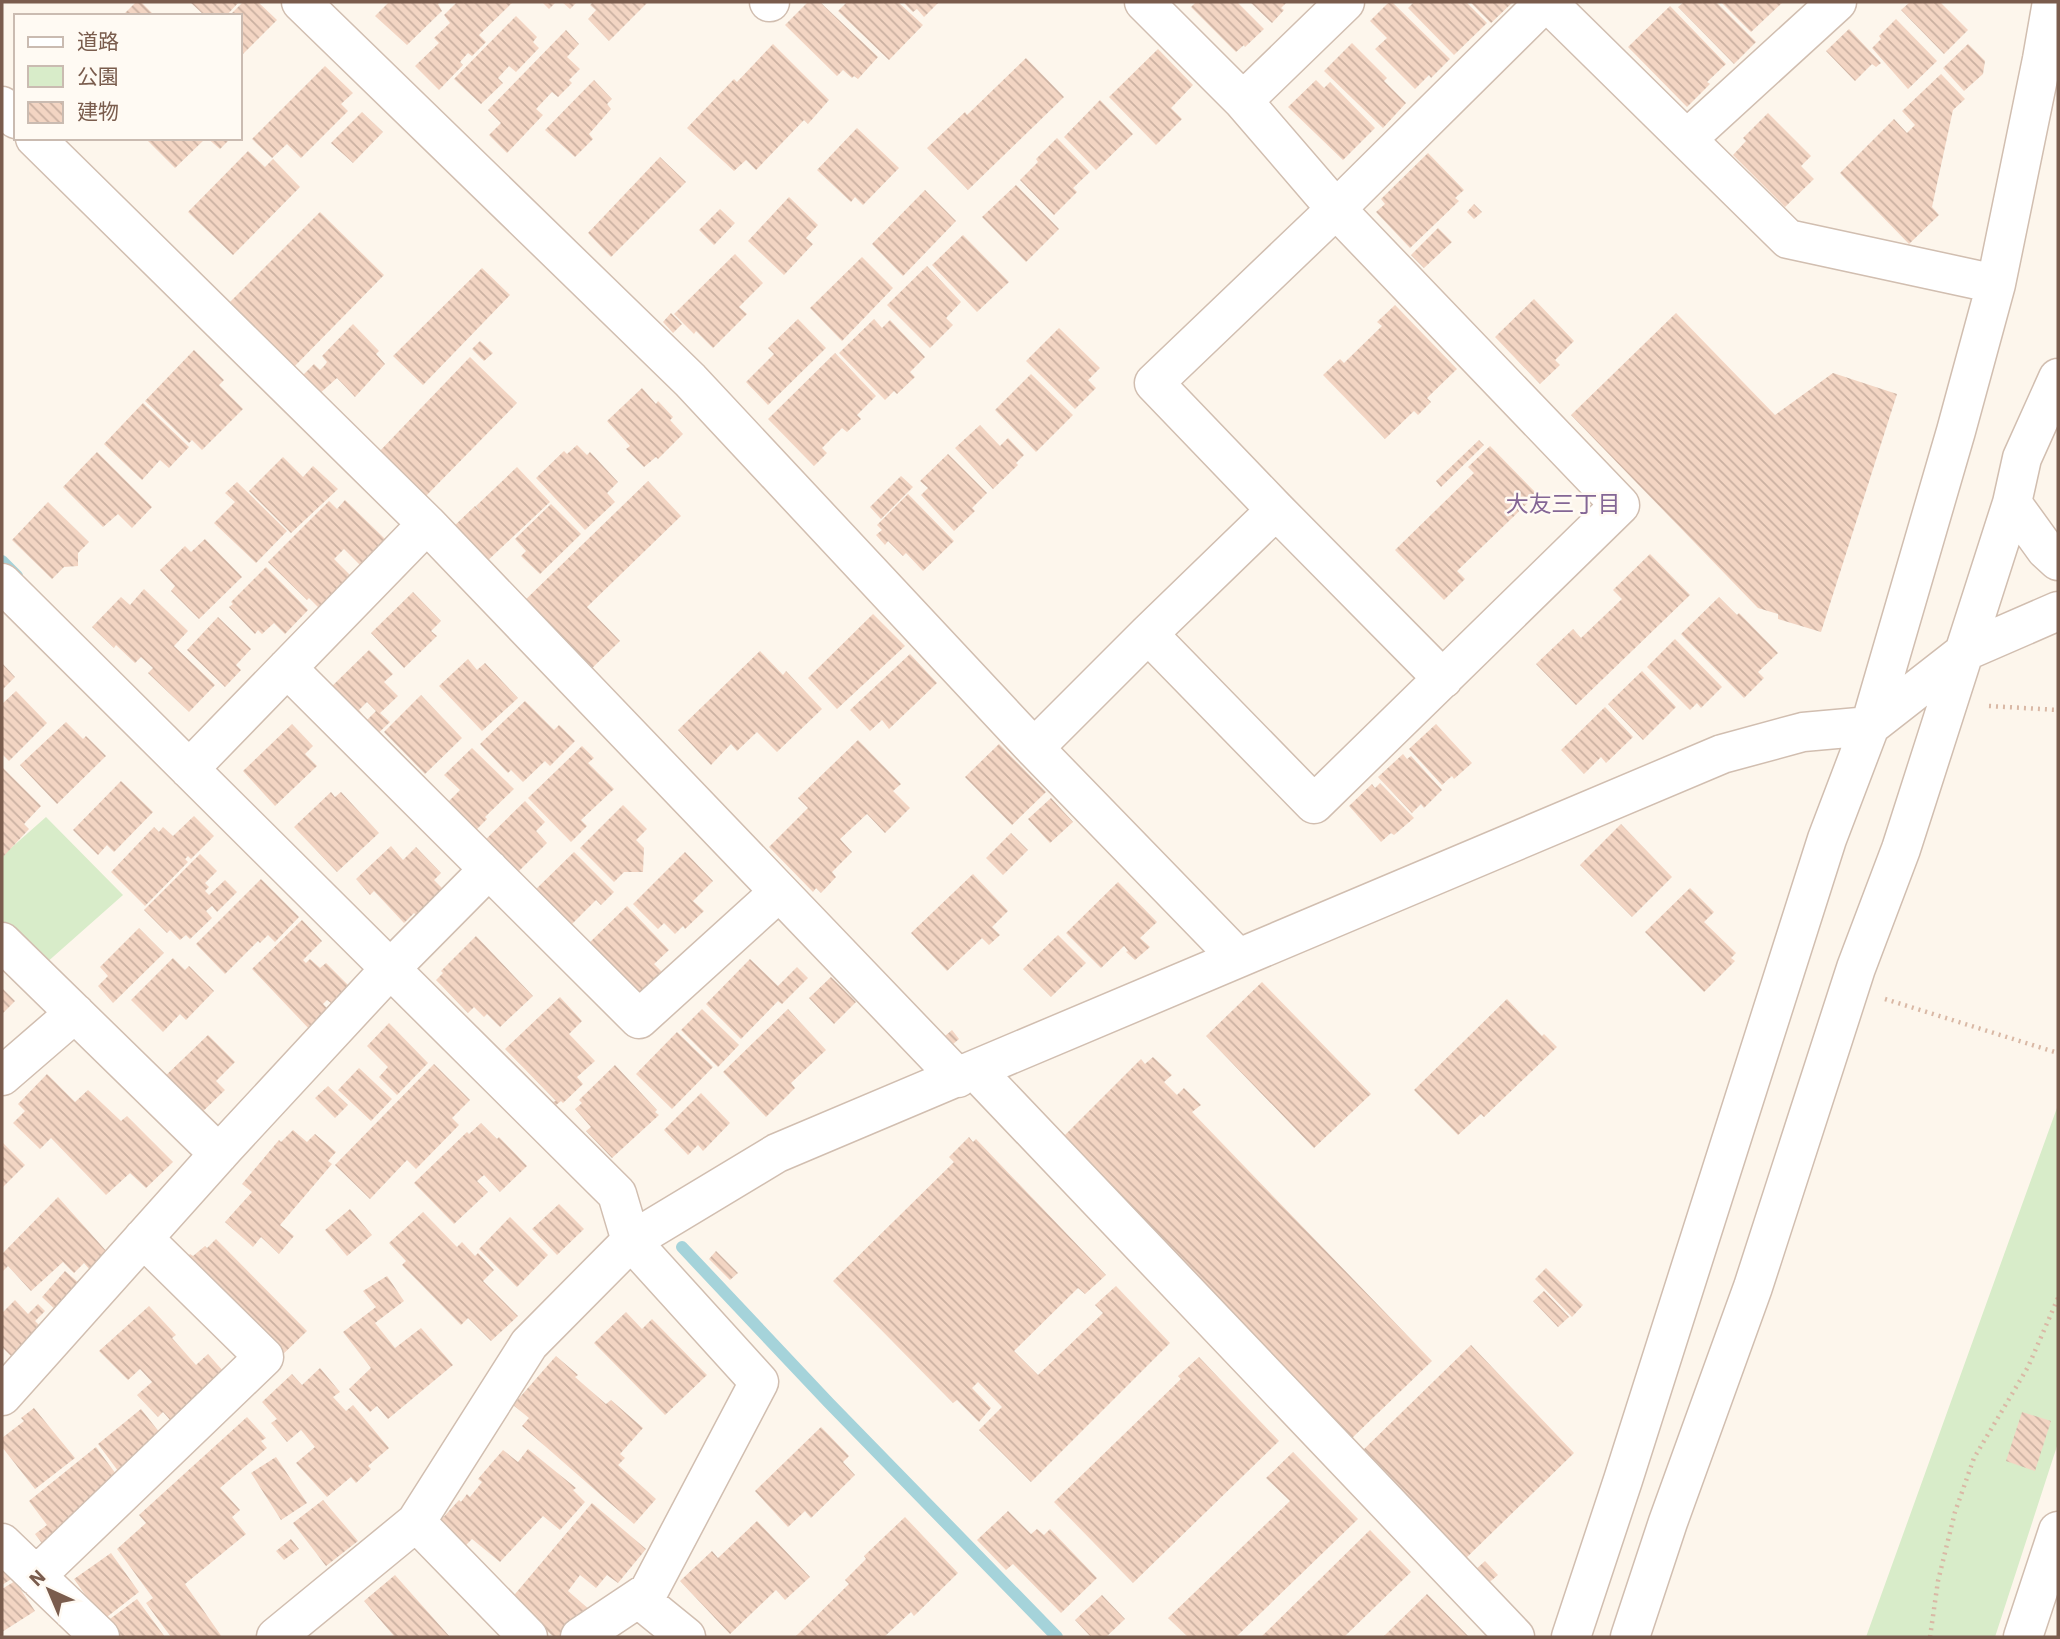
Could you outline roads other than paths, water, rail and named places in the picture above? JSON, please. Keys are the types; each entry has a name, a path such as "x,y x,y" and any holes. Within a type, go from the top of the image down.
{"street":[{"path":"301,2 690,380 1034,748 1238,958"},
{"path":"1144,2 1243,101 1336,209 1620,505 1314,804 1147,634"},
{"path":"1243,101 1345,2"},
{"path":"1443,679 1154,383 1546,2 1788,239 1996,284"},
{"path":"1687,139 1838,2"},
{"path":"1571,1637 1827,839 1870,726 1996,284 2052,2"},
{"path":"37,140 427,524 779,892 966,1074 1515,1637"},
{"path":"1630,1637 1673,1509 1754,1287 1849,987 1901,849 2012,503 2022,458 2058,378"},
{"path":"2012,503 2046,550 2058,561"},
{"path":"1034,748 1276,510"},
{"path":"188,769 427,524"},
{"path":"2,583 617,1194 631,1241 759,1382 643,1602 685,1637"},
{"path":"276,1637 416,1522 529,1344 631,1241 777,1153 1722,754 1803,732 1870,726 1966,651 2058,611"},
{"path":"287,668 639,1019 779,892"},
{"path":"2,1396 219,1154 390,969 489,869"},
{"path":"2,942 219,1154"},
{"path":"2,1076 75,1013"},
{"path":"36,1576 264,1357 143,1238"},
{"path":"416,1522 528,1637"},
{"path":"2023,1637 2058,1531"},
{"path":"2,1543 100,1637"},
{"path":"580,1637 649,1591"}],"waterway":[{"path":"2,561 17,576"},
{"path":"682,1247 829,1403 1057,1637"}],"district":[{"name":"大友三丁目","path":"1563,504"}]}
